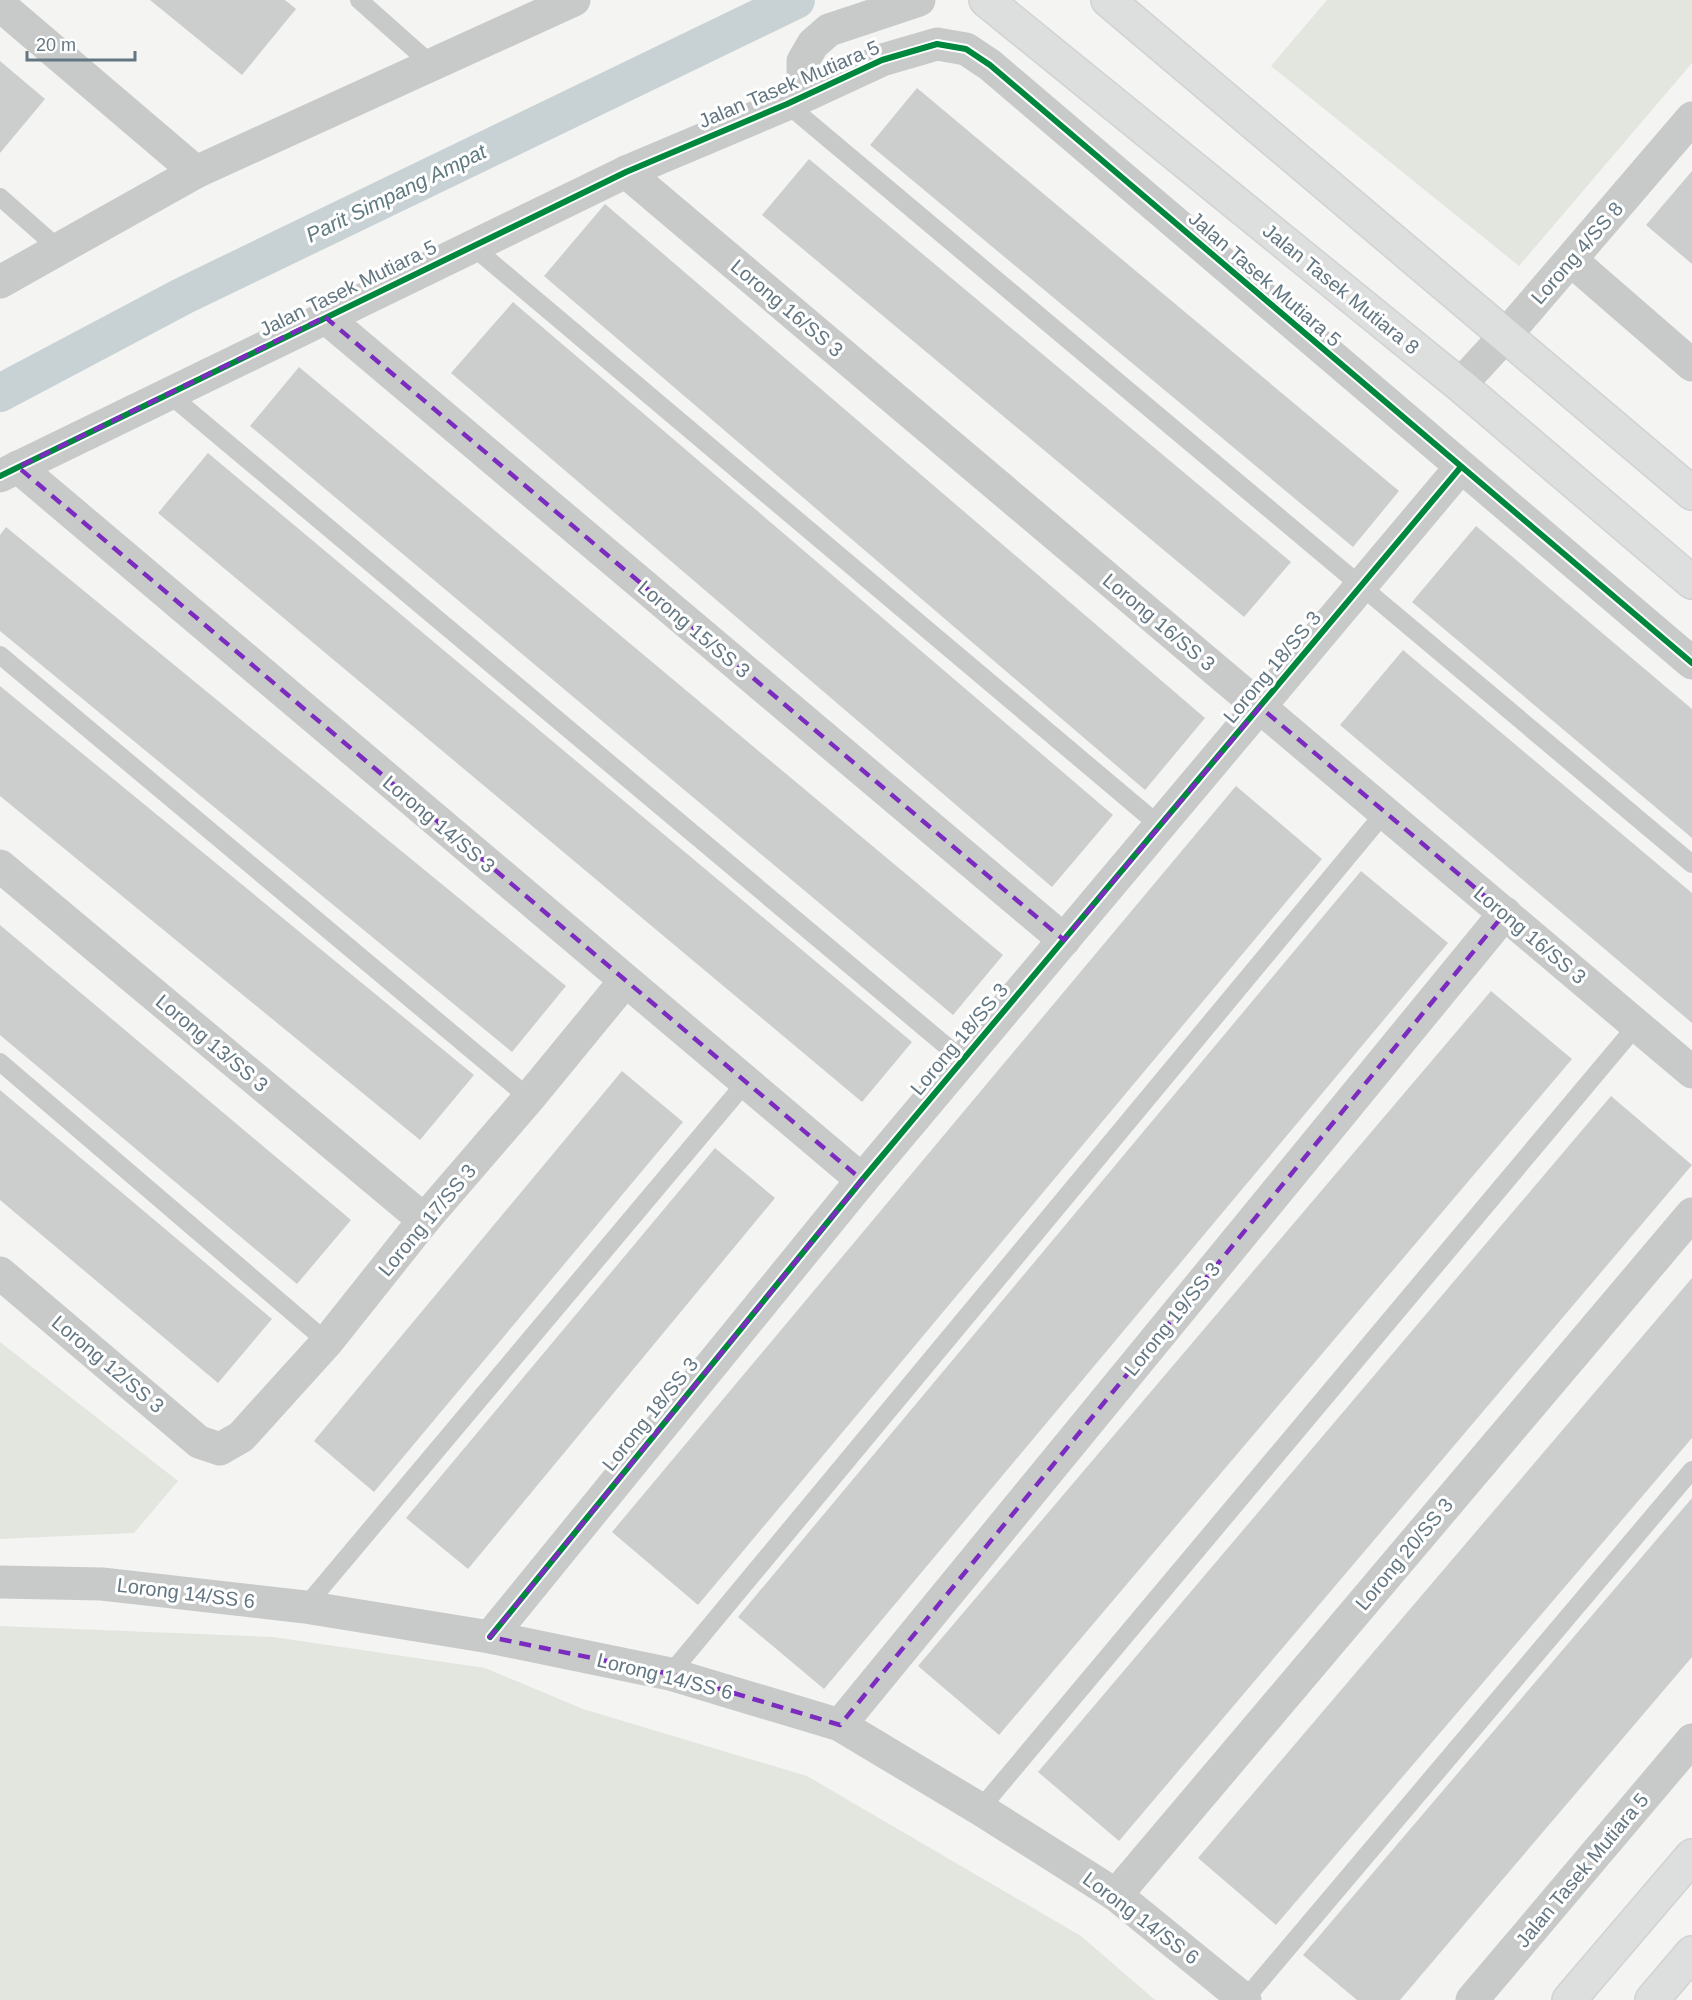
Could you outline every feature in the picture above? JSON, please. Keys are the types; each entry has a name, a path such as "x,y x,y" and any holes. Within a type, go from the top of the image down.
{"street":[{"path":"0,282 196,172 574,0"},
{"path":"795,100 803,61 813,44 829,30 919,0"},
{"name":"Jalan Tasek Mutiara 8","path":"986,0 1460,385 1692,582"},
{"path":"1108,0 1692,493"},
{"path":"0,5 196,172"},
{"name":"Jalan Tasek Mutiara 5","path":"9,471 626,172 882,60 937,44 966,49 990,65 1460,468 1692,663"},
{"name":"Lorong 4/SS 8","path":"1460,385 1505,336 1692,118"},
{"name":"Lorong 16/SS 3","path":"626,172 1692,1072"},
{"path":"1571,260 1689,356"},
{"name":"Lorong 15/SS 3","path":"325,317 1064,940"},
{"name":"Lorong 18/SS 3","path":"489,1637 862,1180 1460,468"},
{"name":"Lorong 14/SS 3","path":"9,471 862,1180"},
{"name":"Lorong 13/SS 3","path":"0,866 424,1220"},
{"name":"Lorong 19/SS 3","path":"840,1725 1505,913"},
{"name":"Lorong 17/SS 3","path":"220,1449 241,1437 327,1342 424,1220 529,1098 625,981"},
{"name":"Lorong 20/SS 3","path":"1116,1895 1692,1214"},
{"name":"Lorong 12/SS 3","path":"0,1273 199,1442 220,1449"},
{"name":"Lorong 14/SS 6","path":"0,1582 102,1584 305,1607 489,1637 670,1674 840,1725 980,1809 1116,1895 1245,2000"},
{"name":"Jalan Tasek Mutiara 5","path":"1472,2000 1692,1740"},
{"path":"1569,2000 1692,1856"},
{"path":"1652,2000 1692,1953"}],"lane":[{"path":"359,0 432,65"},
{"path":"795,100 1361,586 1692,864"},
{"path":"0,197 59,249"},
{"path":"472,246 1160,826"},
{"path":"169,394 963,1060"},
{"path":"0,655 529,1098"},
{"path":"670,1674 1384,812"},
{"path":"980,1809 1637,1025"},
{"path":"0,1062 327,1342"},
{"path":"305,1607 746,1082"},
{"path":"1245,2000 1692,1470"}],"highlighted area":[{"path":"325,317 1064,940 1260,707 1505,913 840,1725 670,1674 490,1637 862,1180 18,467"}],"shaded area":[{"path":"1327,0 1692,0 1692,63 1519,266 1271,66"},
{"path":"0,1342 178,1481 134,1533 0,1539"},
{"path":"0,1626 273,1637 485,1668 583,1709 807,1776 1081,1936 1155,2000 0,2000"}],"building":[{"path":"150,0 285,0 296,9 242,75"},
{"path":"0,61 45,99 0,153"},
{"path":"917,88 1399,491 1353,547 870,145"},
{"path":"809,159 1291,562 1244,617 762,215"},
{"path":"1692,171 1692,264 1646,225"},
{"path":"605,204 1205,718 1145,790 544,276"},
{"path":"513,302 1113,815 1052,887 451,373"},
{"path":"299,367 1003,955 953,1015 250,426"},
{"path":"208,453 912,1042 862,1102 158,513"},
{"path":"1476,526 1692,709 1692,838 1412,602"},
{"path":"6,527 566,986 512,1052 0,631 0,535"},
{"path":"1403,650 1692,893 1692,1023 1340,725"},
{"path":"0,686 474,1075 420,1140 0,796"},
{"path":"1236,786 1322,859 698,1605 612,1532"},
{"path":"1361,871 1448,943 824,1689 738,1617"},
{"path":"0,925 351,1220 297,1284 0,1035"},
{"path":"1491,991 1572,1059 999,1735 918,1666"},
{"path":"622,1071 683,1122 374,1492 314,1441"},
{"path":"0,1090 272,1319 218,1383 0,1200"},
{"path":"1611,1096 1692,1165 1119,1841 1038,1772"},
{"path":"715,1148 775,1198 468,1569 406,1518"},
{"path":"1692,1278 1692,1438 1276,1925 1198,1858"},
{"path":"1692,1498 1692,1657 1400,2000 1357,2000 1303,1955"}],"waterway":[{"name":"Parit Simpang Ampat","path":"0,393 183,296 796,0"}],"cycle path":[{"path":"0,476 626,172 787,104 882,60 937,44 966,49 990,65 1692,663"},
{"path":"490,1637 862,1180 1460,468"}]}
